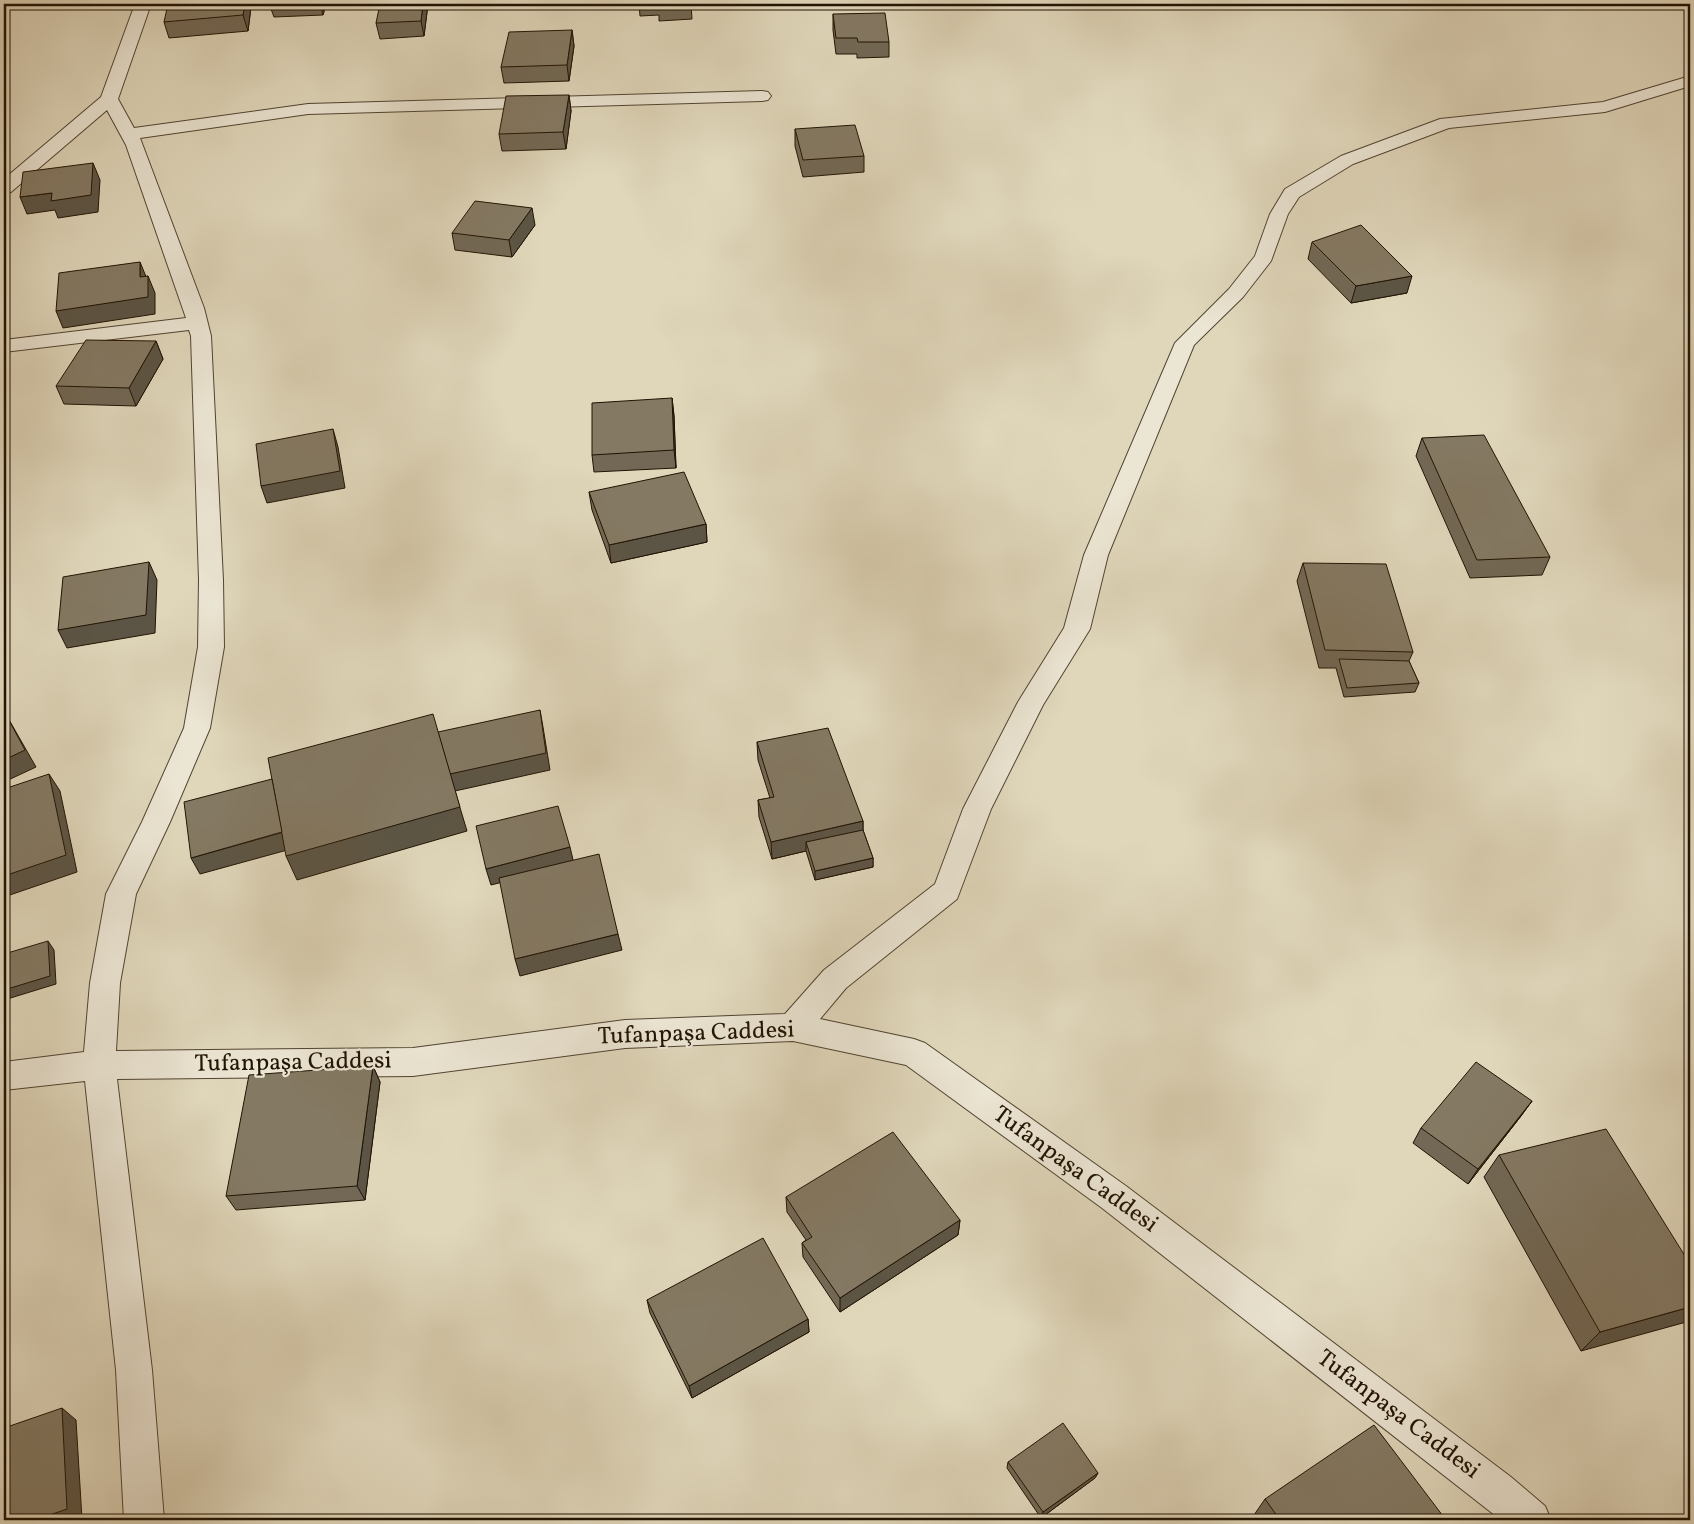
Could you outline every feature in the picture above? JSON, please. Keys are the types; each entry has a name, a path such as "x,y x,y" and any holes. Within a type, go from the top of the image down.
{"street":[{"path":"4,188 109,99 143,4"},
{"path":"793,1027 835,980 947,891 977,809 1032,702 1077,629 1096,555 1145,443 1185,343 1236,293 1264,257 1279,214 1292,193 1347,160 1446,123 1605,107 1690,81"},
{"path":"128,134 308,109 762,96"},
{"path":"109,99 138,154 202,336 211,580 211,647 197,728 156,822 121,894 105,983 99,1064 134,1370 144,1520"},
{"path":"4,346 198,323"},
{"name":"Tufanpaşa Caddesi","path":"4,1076 99,1064 413,1062 624,1034 793,1027 914,1052 1114,1197 1490,1485 1531,1520"}],"building":[{"path":"168,4 245,4 243,15 164,22"},
{"path":"273,4 322,4 321,7 271,9"},
{"path":"380,4 423,4 421,21 376,23"},
{"path":"658,4 691,4 658,6"},
{"path":"885,13 889,42 858,42 857,38 836,38 833,14"},
{"path":"572,30 567,65 501,67 509,32"},
{"path":"569,95 563,132 499,134 506,96"},
{"path":"855,125 864,156 803,160 795,129"},
{"path":"93,163 91,195 51,201 52,193 20,197 23,172"},
{"path":"475,201 532,208 509,240 452,233"},
{"path":"1361,225 1412,276 1356,286 1312,242"},
{"path":"140,262 140,277 148,276 148,297 56,311 59,273"},
{"path":"86,340 156,341 129,388 56,386"},
{"path":"672,398 674,450 592,455 592,403"},
{"path":"333,429 340,471 261,486 256,444"},
{"path":"1484,435 1550,557 1477,560 1422,438"},
{"path":"684,472 706,524 609,545 589,492"},
{"path":"149,562 146,615 58,630 63,577"},
{"path":"1303,563 1386,564 1413,652 1325,650"},
{"path":"1339,659 1409,661 1419,683 1347,688"},
{"path":"540,710 546,753 450,774 438,732"},
{"path":"4,711 25,750 4,760"},
{"path":"433,714 460,807 286,856 268,758"},
{"path":"828,728 863,821 771,842 758,800 774,797 757,742"},
{"path":"49,774 66,855 4,876 4,789"},
{"path":"272,779 282,832 191,858 184,802"},
{"path":"558,806 570,847 486,869 476,826"},
{"path":"863,830 873,858 815,871 806,842"},
{"path":"599,854 618,934 515,959 499,878"},
{"path":"48,941 50,976 4,990 4,954"},
{"path":"1476,1062 1532,1101 1478,1169 1421,1128"},
{"path":"373,1066 357,1186 226,1196 249,1075"},
{"path":"1606,1129 1690,1264 1690,1307 1600,1332 1499,1155"},
{"path":"893,1132 960,1220 840,1298 802,1243 812,1237 786,1197"},
{"path":"763,1238 808,1319 689,1386 647,1300"},
{"path":"62,1408 67,1509 35,1520 4,1520 4,1428"},
{"path":"1063,1423 1098,1473 1043,1512 1008,1462"},
{"path":"1374,1425 1446,1520 1280,1520 1265,1499"}]}
